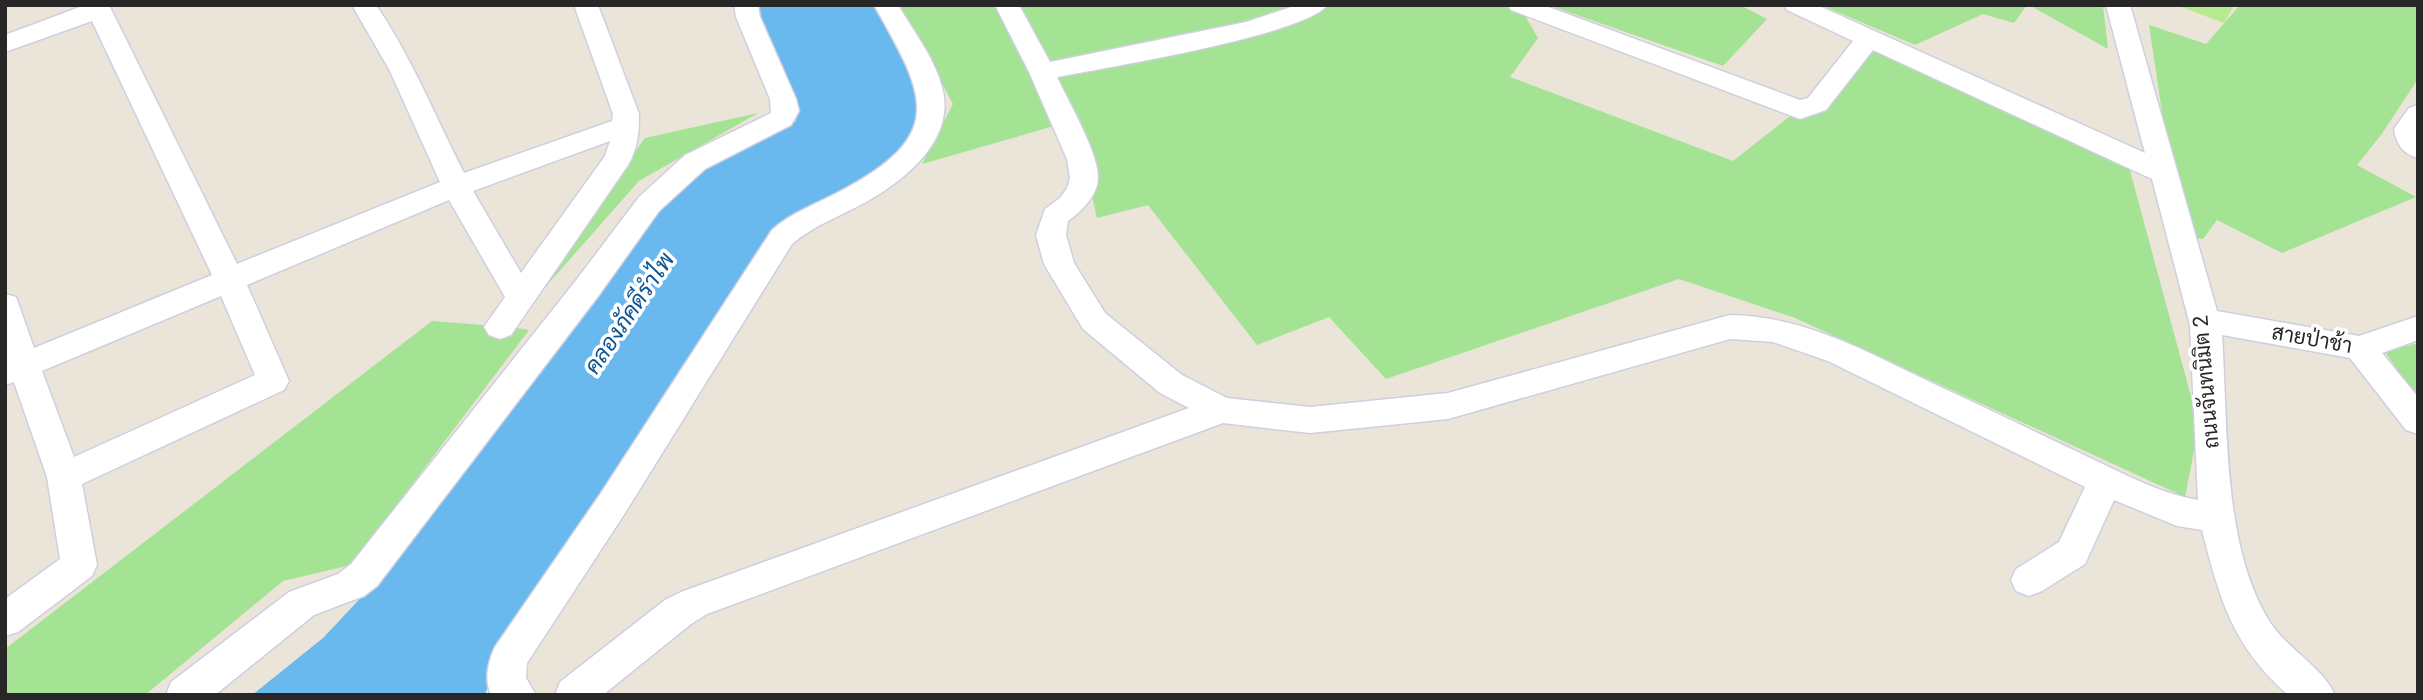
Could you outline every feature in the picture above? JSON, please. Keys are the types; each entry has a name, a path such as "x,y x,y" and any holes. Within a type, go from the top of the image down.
{"street":[{"path":"364,5 383,30 456,186 520,297"},
{"path":"500,327 618,158 627,125 626,114 586,5"},
{"path":"185,695 302,603 342,589 364,575 588,287 649,204 695,162 781,119 786,111 783,99 748,17 746,5"},
{"path":"517,695 506,685 508,659 613,503 782,237 803,221 880,183 911,152 923,135 931,116 931,93 886,5"},
{"path":"1007,5 1042,72 1081,159 1084,178 1081,190 1070,205 1055,216 1051,235 1059,264 1094,321 1171,384 1222,410 1310,420 1448,406 1730,327 1761,326 1839,352 2105,481 2177,511 2216,518"},
{"path":"1042,72 1251,29 1302,13 1315,5"},
{"path":"1520,5 1800,110 1817,104 1869,38"},
{"path":"1796,5 2162,172"},
{"name":"ถนนจันทนิมิต 2","path":"2118,5 2204,320 2216,518 2239,601 2256,634 2287,669 2316,695"},
{"path":"5,44 97,7 230,280 273,381 64,477"},
{"path":"2418,114 2408,129 2409,139 2418,149"},
{"path":"14,369 456,186 627,125"},
{"path":"5,305 14,369 64,477 79,565 5,620"},
{"name":"สายป่าช้า","path":"2204,320 2360,348 2418,328"},
{"path":"2360,348 2418,421"},
{"path":"574,695 678,612 694,603 1222,410"},
{"path":"2029,580 2072,553 2105,481"}],"green space":[{"path":"900,5 1519,5 1538,38 1510,77 1733,161 1874,50 2129,167 2199,426 2185,497 1795,318 1679,279 1386,379 1329,317 1257,345 1148,205 1097,218 1075,120 922,164 953,104"},
{"path":"1548,5 1740,5 1767,19 1723,66"},
{"path":"1821,5 2027,5 2014,23 1983,14 1915,45"},
{"path":"2029,5 2103,5 2108,49"},
{"path":"2176,5 2234,5 2224,23"},
{"path":"2240,5 2418,7 2418,79 2381,135 2357,165 2416,197 2282,253 2217,220 2203,239 2190,237 2171,173 2149,25 2206,44"},
{"path":"758,113 639,181 510,327 529,330 351,565 283,581 145,695 5,695 5,649 432,321 509,327 645,138"},
{"path":"2418,343 2418,399 2385,352"}],"water":[{"name":"คลองภัคดีรำไพ","path":"751,5 878,5 902,50 925,107 895,164 799,215 588,527 505,634 485,695 252,695 323,638 370,588 653,212 691,175 796,121 793,103"}]}
